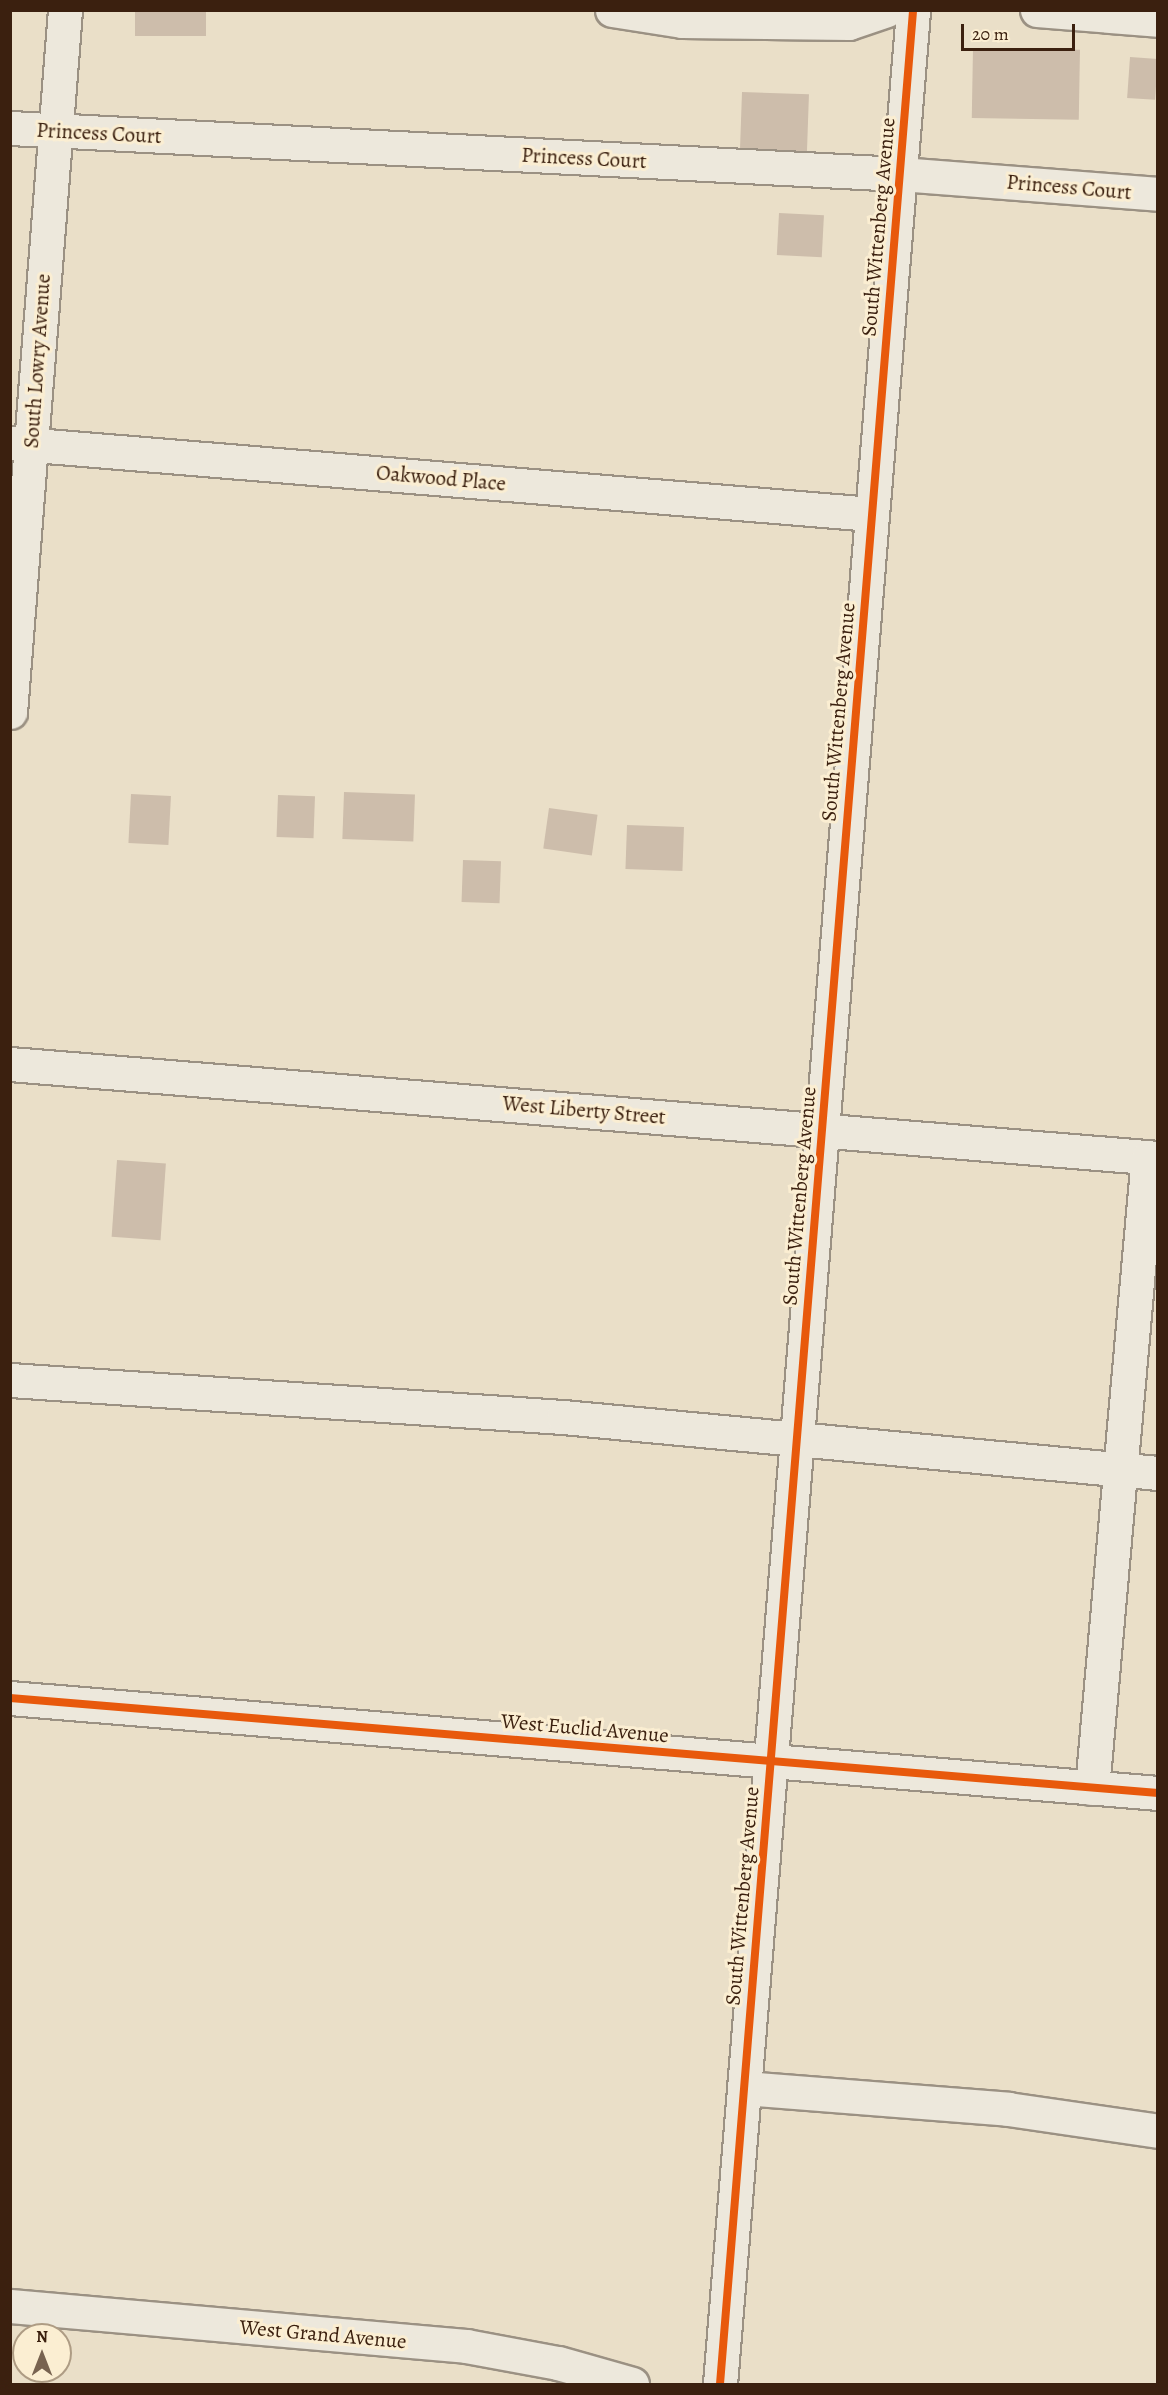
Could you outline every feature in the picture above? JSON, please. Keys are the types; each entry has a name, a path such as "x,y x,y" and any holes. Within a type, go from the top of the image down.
{"street":[{"name":"South Lowry Avenue","path":"10,712 21,443 65,10"},
{"path":"612,10 682,21 849,23 886,10"},
{"name":"South Wittenberg Avenue","path":"720,2385 913,10"},
{"path":"1036,10 1158,20"},
{"name":"Princess Court","path":"10,128 900,174 1158,195"},
{"name":"Oakwood Place","path":"21,443 872,514"},
{"name":"West Liberty Street","path":"10,1064 1153,1157"},
{"path":"1092,1788 1121,1469 1153,1157"},
{"path":"10,1380 563,1417 1158,1473"},
{"name":"West Euclid Avenue","path":"10,1698 1158,1793"},
{"path":"744,2088 1008,2109 1158,2131"},
{"name":"West Grand Avenue","path":"10,2306 466,2346 558,2363 632,2385"}],"building":[{"path":"135,10 206,10 206,36 135,36"},
{"path":"973,48 1080,50 1079,120 972,118"},
{"path":"1130,57 1158,59 1155,100 1127,98"},
{"path":"742,92 809,94 807,162 740,160"},
{"path":"779,213 824,215 822,257 777,255"},
{"path":"344,792 415,794 413,841 342,839"},
{"path":"131,794 171,796 168,845 128,843"},
{"path":"278,795 315,796 314,838 277,837"},
{"path":"549,808 598,815 592,855 543,849"},
{"path":"627,825 684,827 682,871 625,869"},
{"path":"463,860 501,861 500,903 462,902"},
{"path":"117,1160 166,1163 161,1240 112,1237"}],"cycle path":[{"path":"720,2384 913,10"},
{"path":"10,1698 1158,1793"}]}
